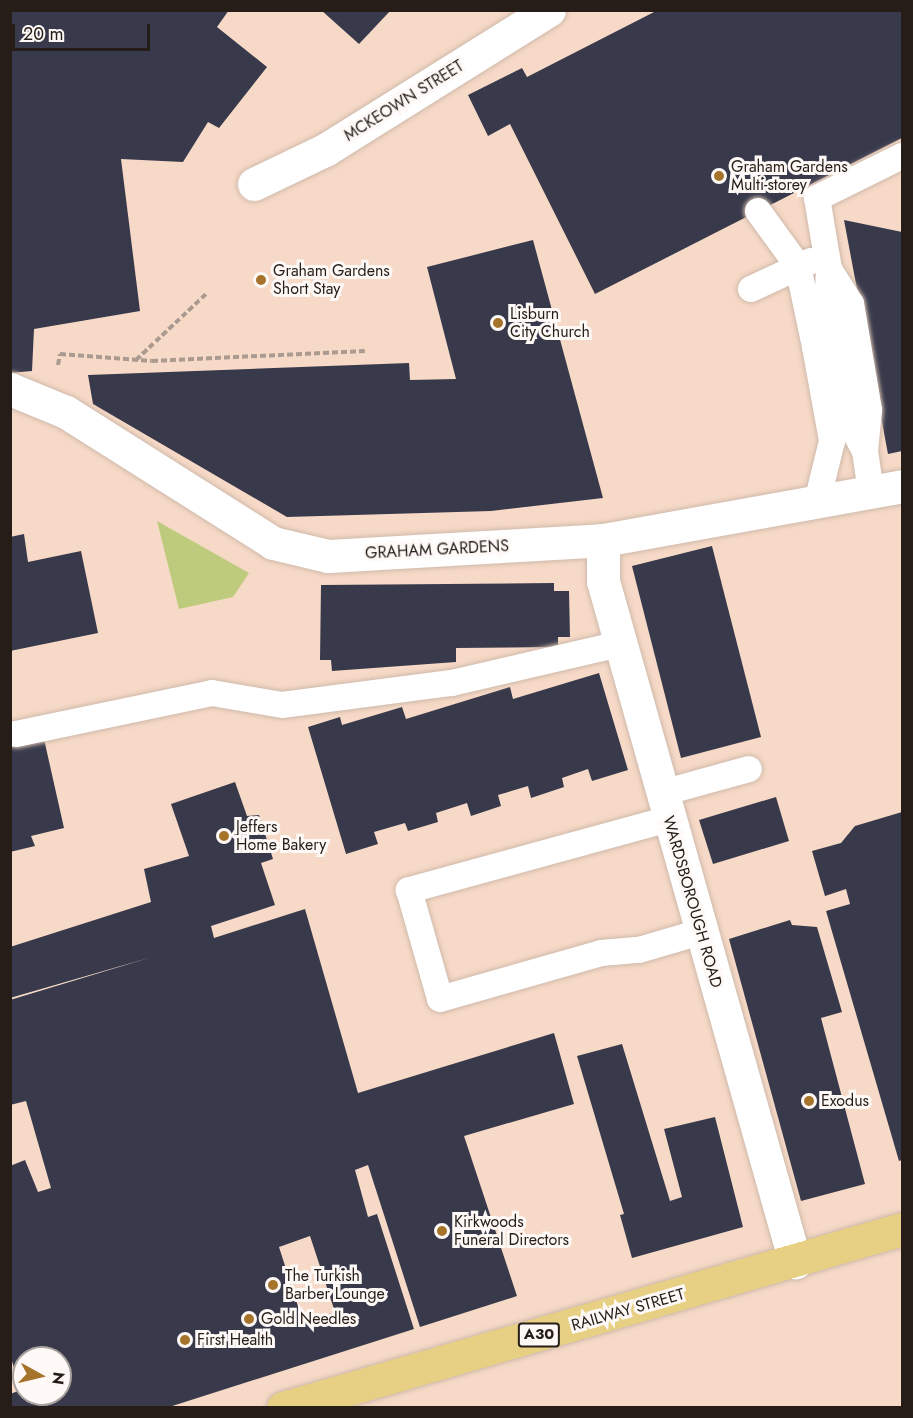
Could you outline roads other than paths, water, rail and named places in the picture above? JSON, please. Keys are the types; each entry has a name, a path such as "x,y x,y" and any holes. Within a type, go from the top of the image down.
{"main road":[{"name":"RAILWAY STREET","path":"283,1407 795,1262 903,1229"}],"street":[{"name":"MCKEOWN STREET","path":"254,184 325,150 549,10"},
{"name":"GRAHAM GARDENS","path":"10,389 66,412 273,543 328,556 603,540 903,486"},
{"name":"WARDSBOROUGH ROAD","path":"603,540 603,581 700,932 795,1262"}],"lane":[{"path":"871,492 865,451 845,414 827,310 827,262 817,198 903,156"},
{"path":"758,211 798,266 832,441 817,502"},
{"path":"751,289 798,266 827,262"},
{"path":"16,734 212,693 282,705 452,683 620,644"},
{"path":"700,932 639,950 601,953 440,999 408,890 665,806 749,769"}],"place":[{"name":"Graham Gardens Multi-storey","path":"719,176"},
{"name":"Graham Gardens Short Stay","path":"261,280"},
{"name":"Lisburn City Church","path":"498,323"},
{"name":"Jeffers Home Bakery","path":"224,836"},
{"name":"Exodus","path":"809,1101"},
{"name":"Kirkwoods Funeral Directors","path":"442,1231"},
{"name":"The Turkish Barber Lounge","path":"273,1285"},
{"name":"Gold Needles","path":"249,1319"},
{"name":"First Health","path":"185,1340"}]}
